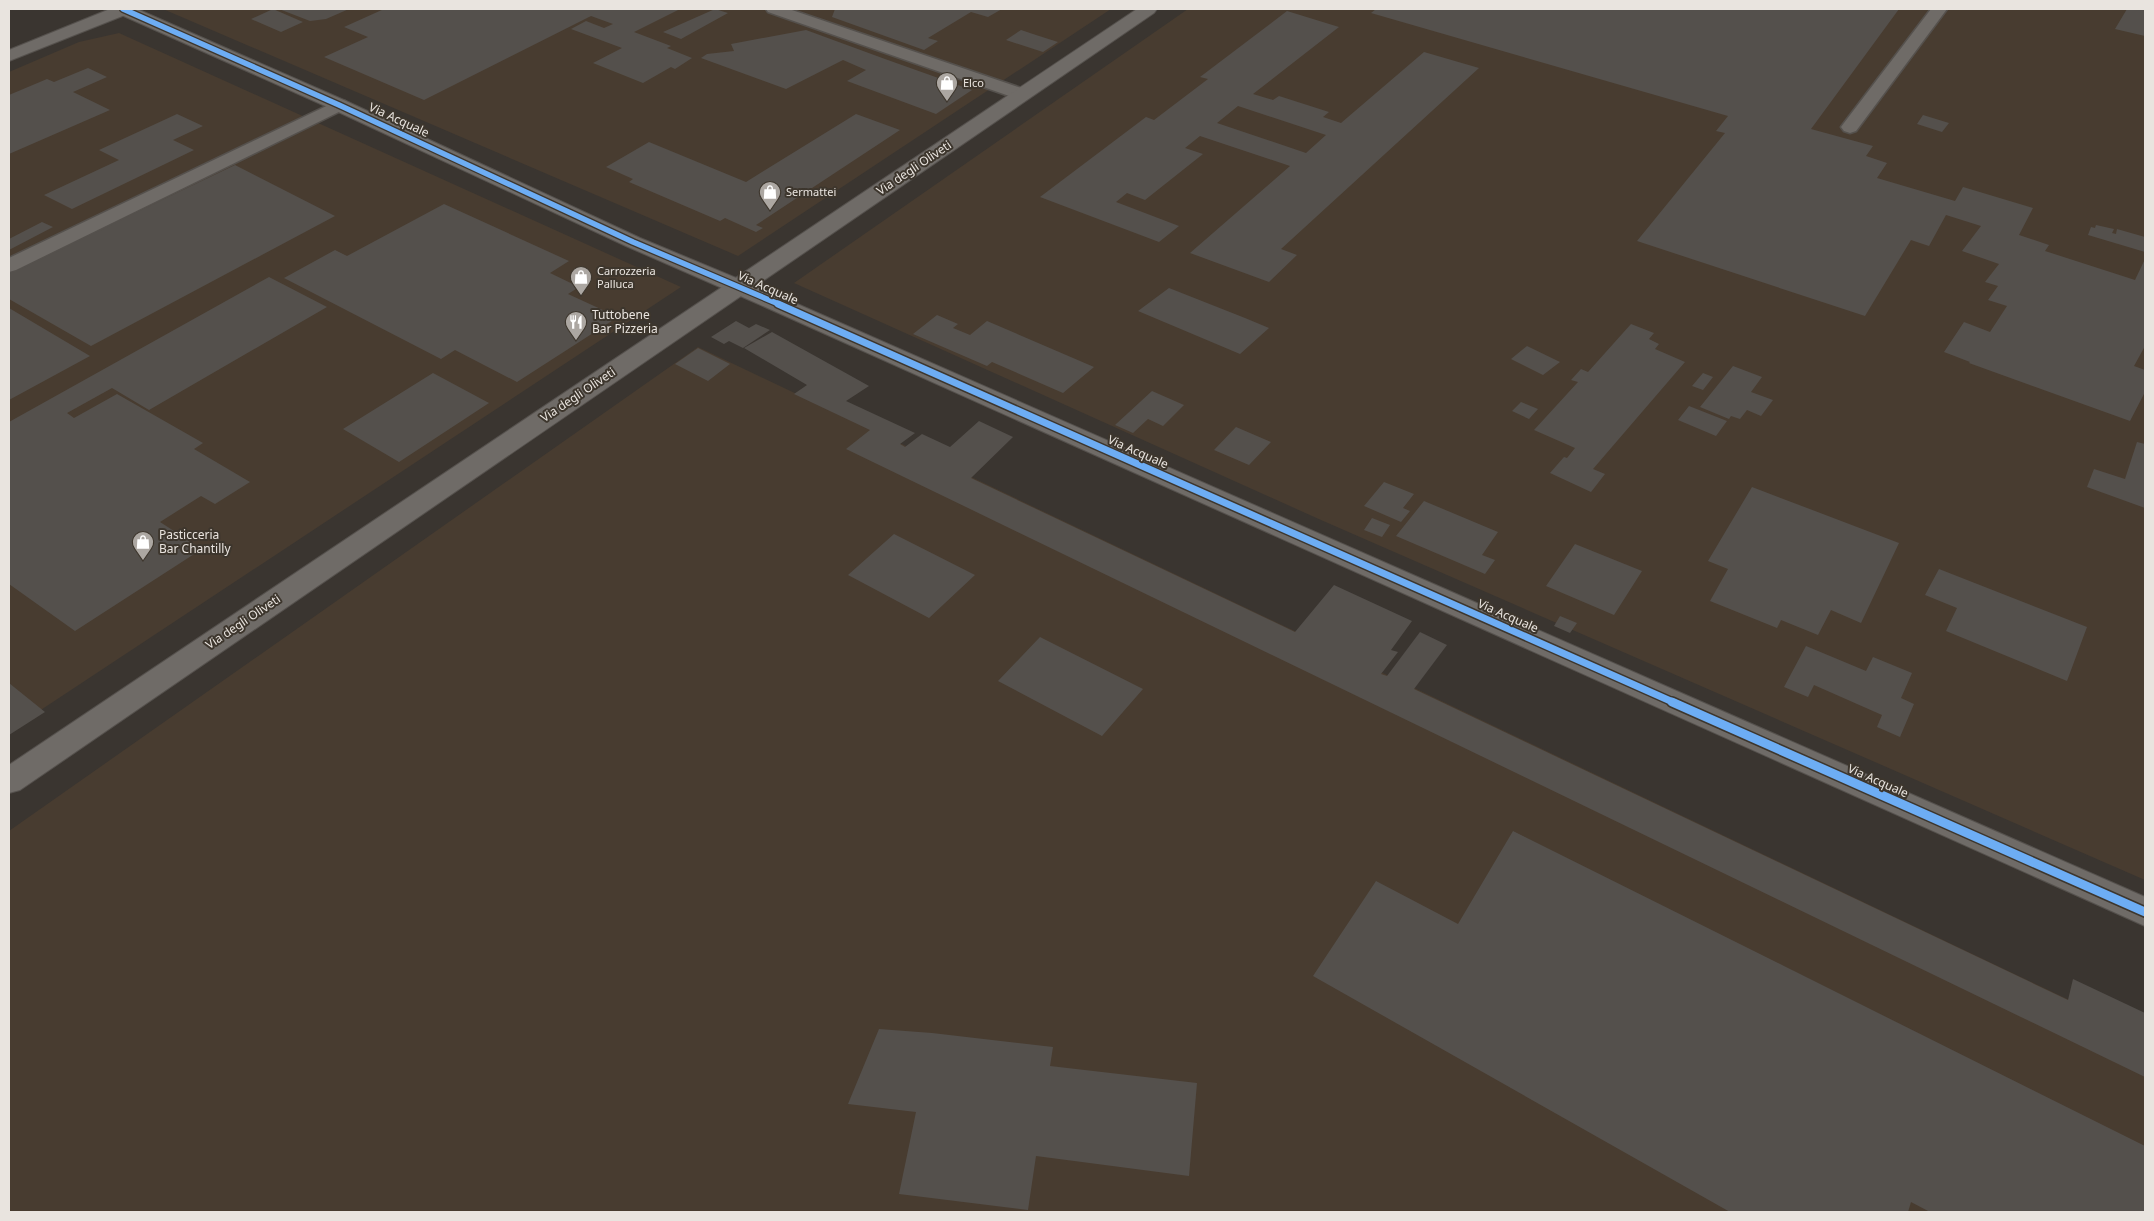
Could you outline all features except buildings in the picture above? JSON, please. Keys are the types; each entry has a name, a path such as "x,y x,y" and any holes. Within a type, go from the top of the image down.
{"street":[{"path":"9,56 124,9"},
{"name":"Via Acquale","path":"124,9 339,105 633,242 738,286 2145,912"},
{"name":"Via degli Oliveti","path":"9,781 1148,9"}],"lane":[{"path":"774,9 1021,94"},
{"path":"1850,127 1939,9"},
{"path":"9,266 339,105"}],"shaded area":[{"path":"163,9 1111,9 738,256"},
{"path":"1188,9 2145,9 2145,880 1321,520 794,283"},
{"path":"119,33 681,287 9,731 9,72 79,42"},
{"path":"698,347 2145,1036 2145,1212 9,1212 9,831"}],"cycle path":[{"path":"123,9 339,105 633,242 762,297 2145,912"}],"place":[{"name":"Elco","path":"947,102"},
{"name":"Sermattei","path":"770,211"},
{"name":"Carrozzeria Palluca","path":"581,296"},
{"name":"Tuttobene Bar Pizzeria","path":"576,341"},
{"name":"Pasticceria Bar Chantilly","path":"143,561"}]}
